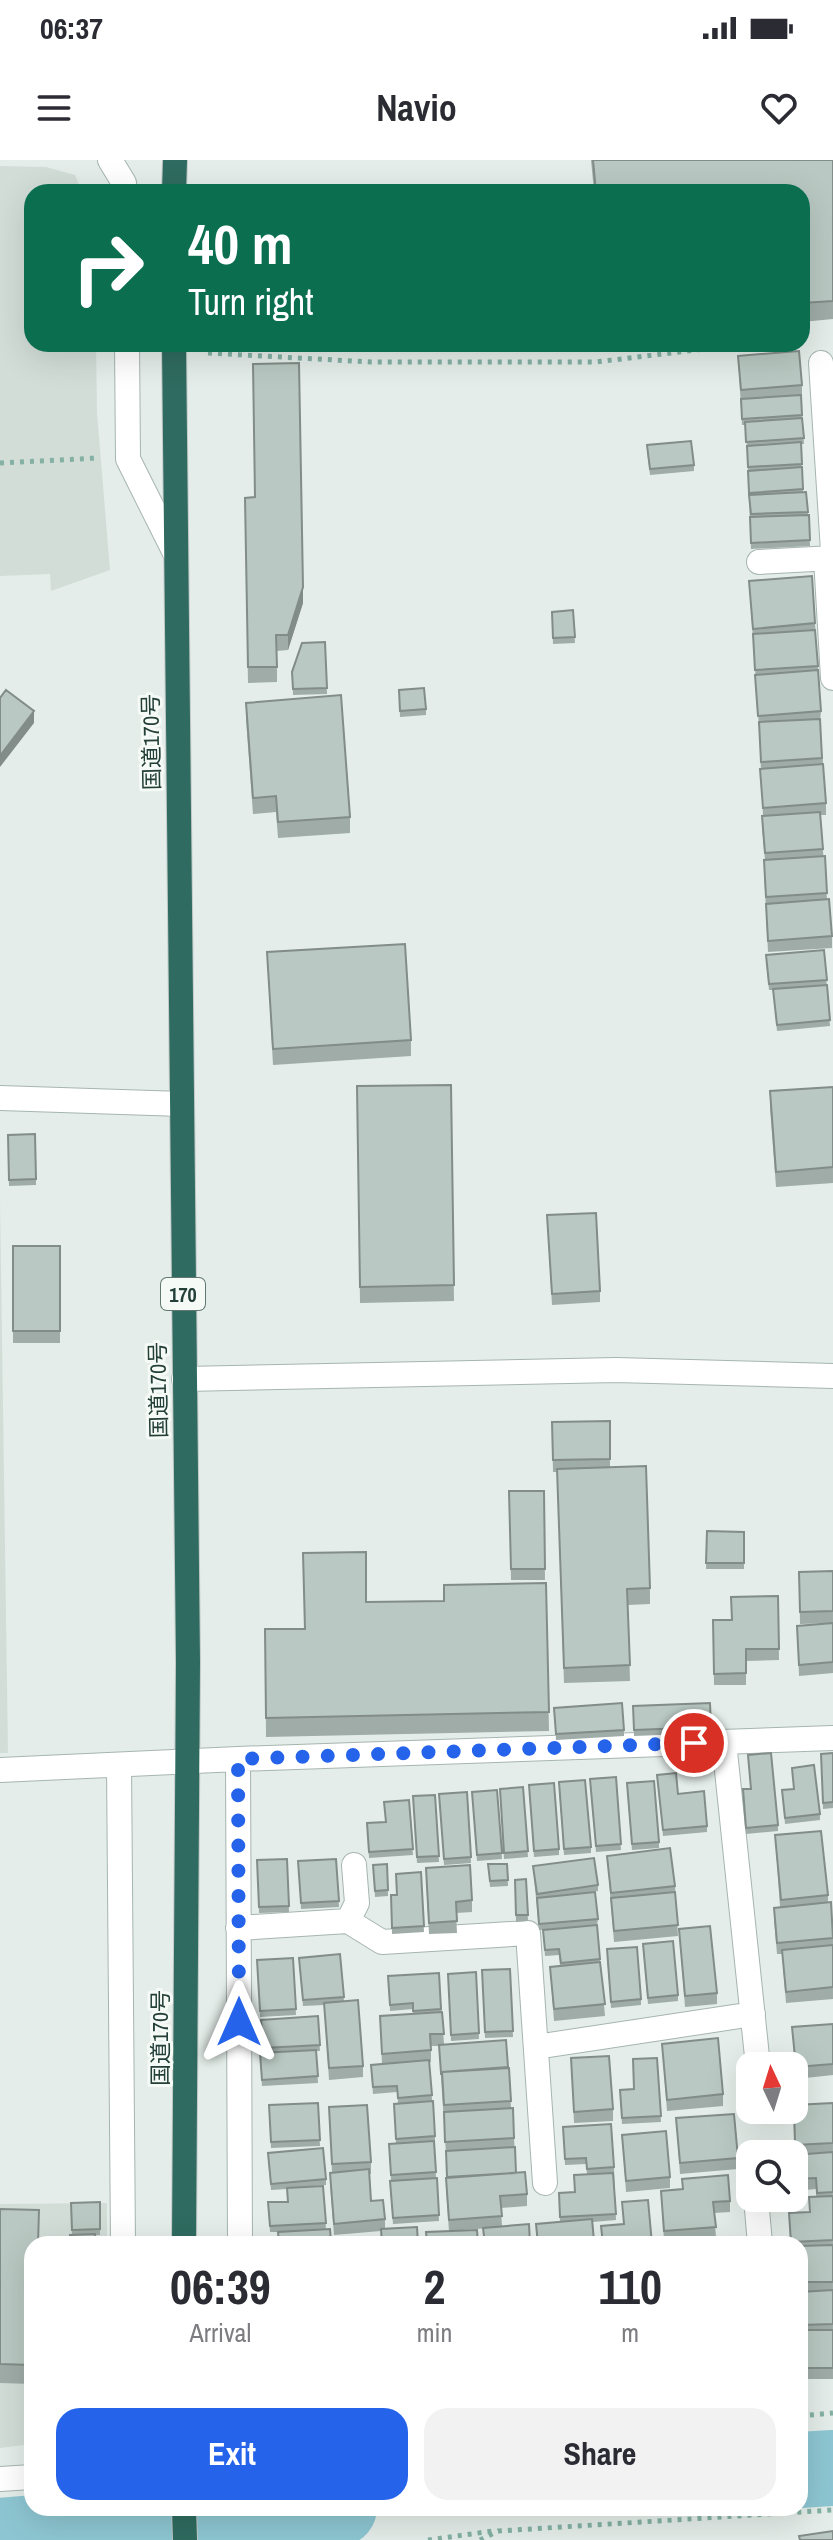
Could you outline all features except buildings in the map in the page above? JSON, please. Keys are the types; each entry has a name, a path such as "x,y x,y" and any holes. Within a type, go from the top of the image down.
{"highway":[{"path":"174,184 175,160"},
{"name":"国道170号","path":"174,352 188,1662 184,2236"},
{"path":"184,2516 185,2540"}],"street":[{"path":"110,160 124,184"},
{"path":"127,352 128,459 176,555"},
{"path":"821,363 831,556 833,678"},
{"path":"759,562 831,556"},
{"path":"0,1098 182,1104"},
{"path":"184,1379 616,1370 833,1376"},
{"path":"0,1770 833,1738"},
{"path":"724,1742 757,2052"},
{"path":"238,1759 240,2236"},
{"path":"119,1765 123,2236"},
{"path":"348,1921 357,1903 354,1865"},
{"path":"238,1928 348,1921 382,1942 528,1933 545,2183"},
{"path":"536,2047 753,2014"},
{"path":"757,2212 759,2236"},
{"path":"0,2479 24,2478"}],"path":[{"path":"208,352 371,362 596,362 679,352"},
{"path":"0,463 110,457"},
{"path":"808,2415 833,2413"},
{"path":"808,2512 833,2510"},
{"path":"428,2540 498,2531 737,2516"},
{"path":"480,2540 498,2531"}],"shaded area":[{"path":"0,166 46,167 75,175 79,184 24,184 24,352 96,352 97,413 110,570 51,591 50,574 0,576"},
{"path":"0,1199 8,1753 0,1753"},
{"path":"107,2203 107,2236 24,2236 24,2445 0,2448 0,2204"}],"waterway":[{"path":"808,2470 833,2468"},
{"path":"0,2536 242,2516"}],"route":[{"path":"239,2022 238,1759 694,1743"}]}
